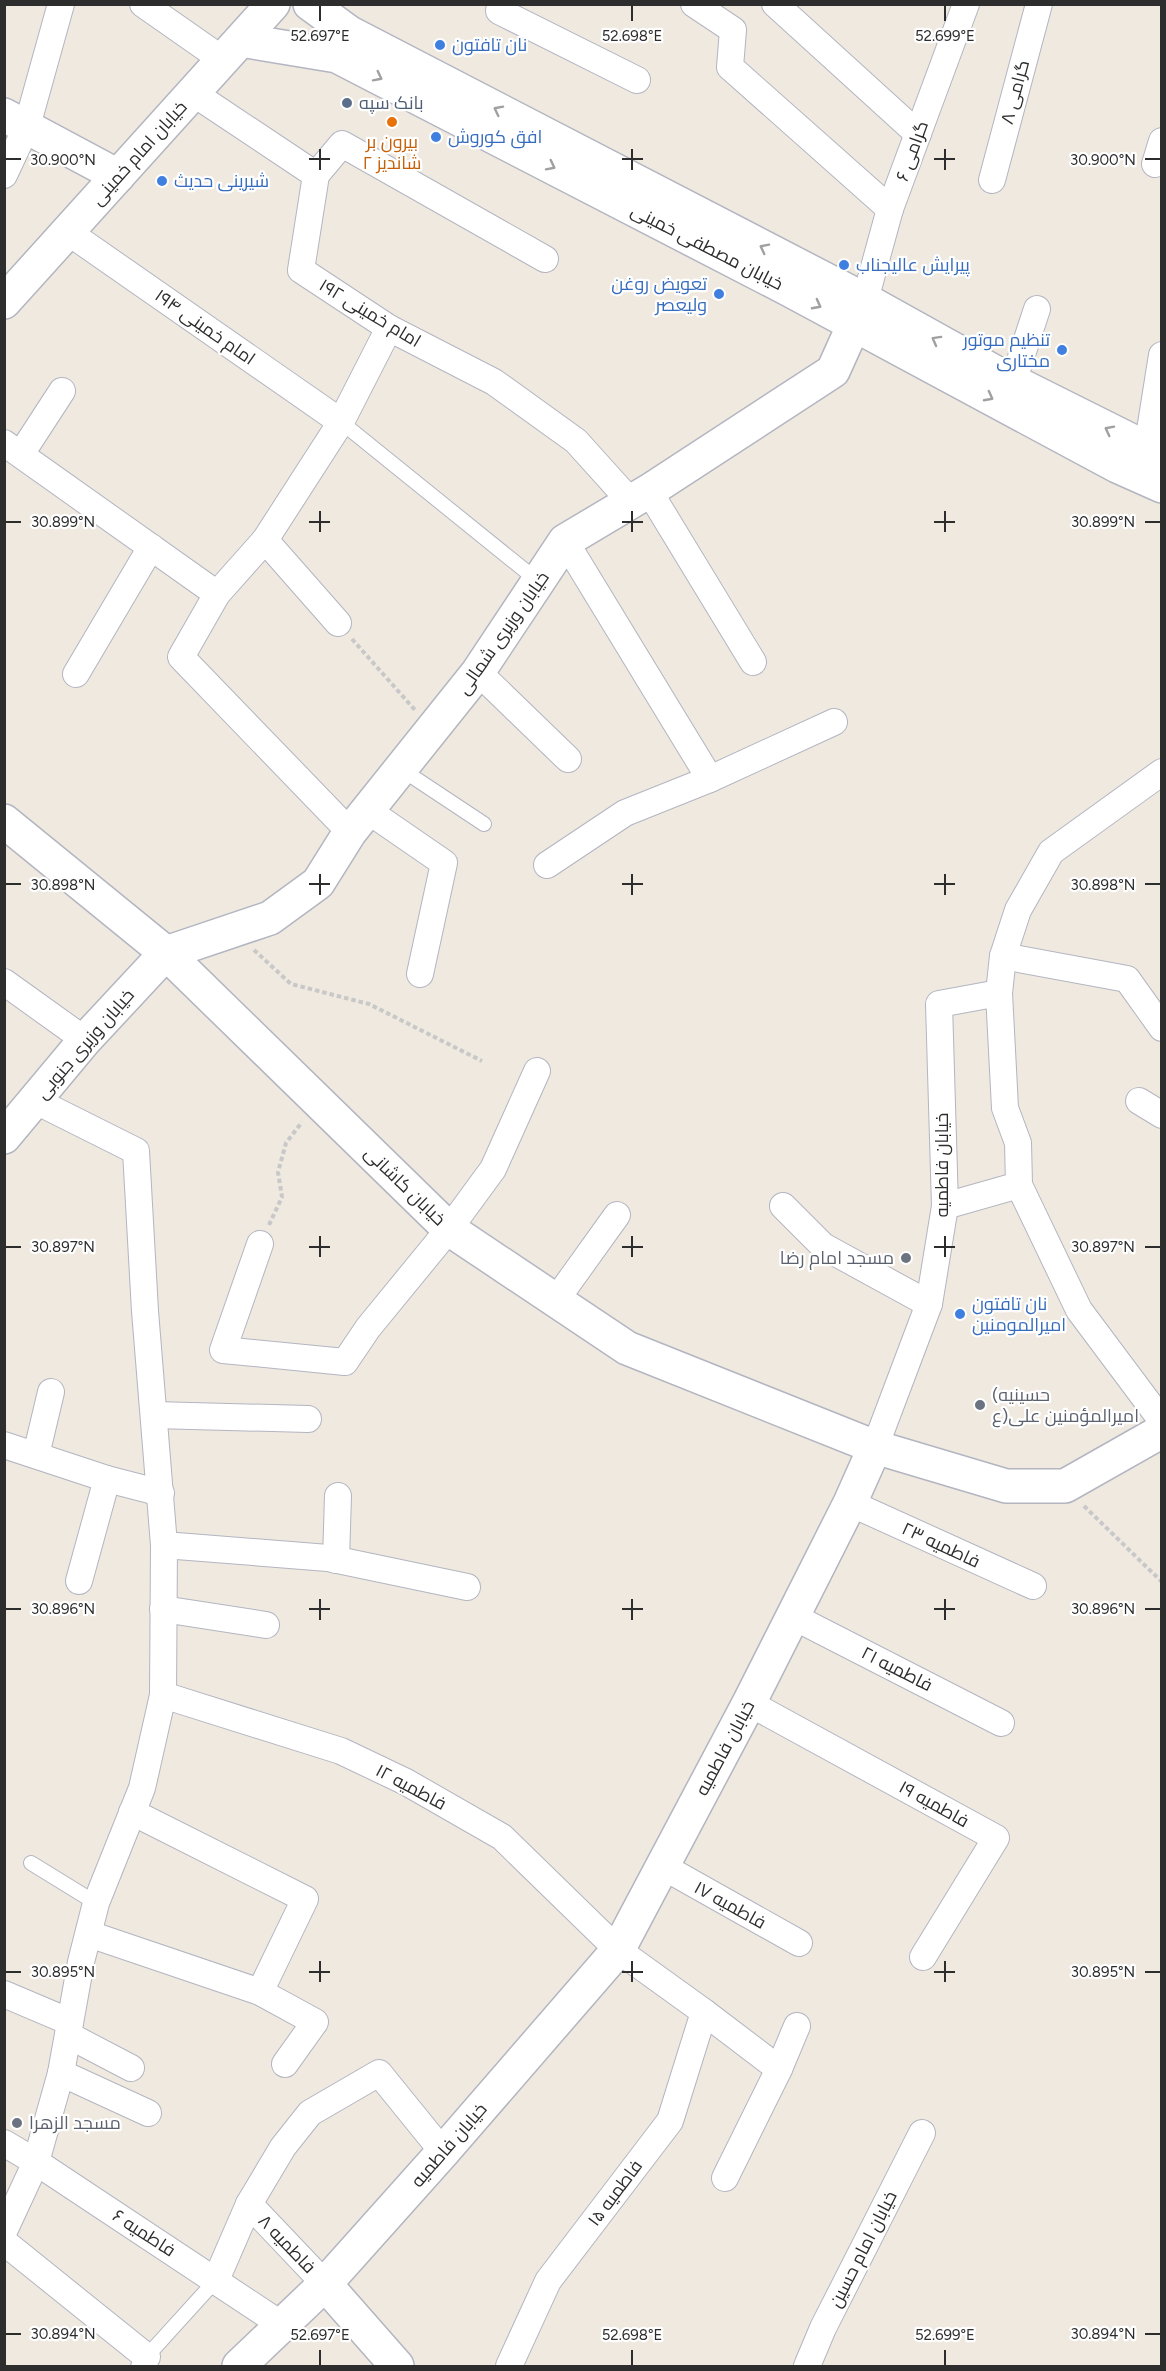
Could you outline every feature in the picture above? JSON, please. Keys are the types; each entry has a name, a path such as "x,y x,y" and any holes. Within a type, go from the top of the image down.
{"main road":[{"name":"خیابان امام خمینی","path":"6,297 273,4"},
{"name":"خیابان مصطفی خمینی","path":"310,4 344,44 860,312 1013,382 1154,452"},
{"name":"خیابان مصطفی خمینی","path":"232,50 344,44"},
{"path":"16,120 118,176"},
{"name":"خیابان مصطفی خمینی","path":"860,312 1117,466 1161,486"},
{"name":"خیابان وزیری شمالی","path":"166,953 270,918 318,883 358,821 478,672 565,541 640,496 833,371 860,312"},
{"name":"خیابان کاشانی","path":"8,832 166,953 449,1229 627,1348 875,1447 1006,1486 1065,1486"},
{"name":"خیابان وزیری جنوبی","path":"17,1115 166,953"},
{"path":"1065,1486 1161,1431"},
{"name":"خیابان فاطمیه","path":"239,2367 325,2284 618,1950 749,1703 850,1503 875,1447"},
{"path":"325,2284 397,2367"}],"street":[{"path":"4,175 16,120 61,4"},
{"path":"143,4 232,50"},
{"path":"500,4 499,11 637,80"},
{"path":"694,4 733,30 730,67 890,209"},
{"path":"775,4 918,134"},
{"name":"گرامی ۶","path":"860,312 890,209 966,4"},
{"name":"گرامی ۸","path":"992,180 1039,4"},
{"path":"193,93 316,175 342,144 545,259"},
{"name":"امام خمینی ۱۹۲","path":"316,175 301,270 389,328 503,389 576,441 640,496 753,662"},
{"name":"امام خمینی ۱۹۴","path":"68,231 341,422"},
{"path":"1013,382 1037,309"},
{"path":"389,328 341,422 265,540 217,594 182,657 358,821 444,863 420,974"},
{"path":"1154,452 1161,355"},
{"path":"62,391 13,449 217,594"},
{"path":"265,540 338,623"},
{"path":"565,541 710,779"},
{"path":"75,674 151,547"},
{"path":"478,672 568,759"},
{"path":"547,865 625,813 710,779 834,722"},
{"path":"1161,772 1051,852 1018,910 1004,956 999,993 1005,1108 1018,1143 1019,1185 1079,1310 1161,1421"},
{"path":"1004,956 1127,979 1161,1028"},
{"path":"4,982 85,1041"},
{"name":"خیابان فاطمیه","path":"875,1447 929,1304 945,1206 939,1004 999,993"},
{"path":"260,1244 223,1350 345,1362 368,1328 449,1229 493,1169 537,1071"},
{"path":"1139,1101 1161,1115"},
{"path":"4,2231 36,2162 60,2073 96,1903 142,1788 163,1695 164,1545 145,1311 136,1151 17,1115"},
{"path":"945,1206 1019,1185"},
{"path":"783,1206 823,1246 929,1304"},
{"path":"556,1300 618,1215"},
{"path":"36,1455 51,1392"},
{"path":"154,1415 308,1419"},
{"path":"4,1446 107,1479 161,1493"},
{"path":"79,1581 107,1479"},
{"path":"336,1560 338,1496"},
{"name":"فاطمیه ۲۳","path":"850,1503 1033,1586"},
{"path":"164,1545 336,1560 467,1587"},
{"path":"163,1609 266,1625"},
{"name":"فاطمیه ۲۱","path":"792,1616 1001,1723"},
{"name":"فاطمیه ۱۲","path":"163,1695 341,1751 406,1782 502,1838 618,1950"},
{"name":"فاطمیه ۱۹","path":"749,1703 996,1838 924,1957"},
{"path":"132,1812 305,1899 260,1992"},
{"name":"فاطمیه ۱۷","path":"662,1866 799,1943"},
{"path":"89,1934 260,1992 315,2022 285,2064"},
{"path":"618,1950 779,2069"},
{"path":"4,1994 69,2028 131,2068"},
{"name":"فاطمیه ۱۵","path":"509,2367 548,2281 670,2121 704,2012"},
{"path":"725,2178 779,2069 797,2026"},
{"path":"60,2073 148,2113"},
{"path":"216,2280 249,2204 283,2147 310,2113 379,2073 443,2152"},
{"name":"خیابان امام حسین","path":"807,2367 824,2328 922,2133"},
{"name":"فاطمیه ۶","path":"4,2143 282,2325"},
{"name":"فاطمیه ۸","path":"249,2204 325,2284"},
{"path":"4,2242 143,2362"}],"lane":[{"path":"341,422 539,582"},
{"path":"401,769 484,824"},
{"path":"30,1863 96,1903"},
{"path":"143,2362 216,2280"}],"path":[{"path":"338,623 432,730"},
{"path":"234,931 291,984 369,1004 482,1061"},
{"path":"260,1244 282,1197 278,1172 286,1143 305,1118"},
{"path":"1065,1486 1161,1582"}],"place":[{"name":"نان تافتون","path":"440,45"},
{"name":"بانک سپه","path":"347,103"},
{"name":"بیرون بر شاندیز ۲","path":"392,122"},
{"name":"افق کوروش","path":"436,137"},
{"name":"شیرینی حدیث","path":"162,181"},
{"name":"پیرایش عالیجناب","path":"844,265"},
{"name":"تعویض روغن ولیعصر","path":"719,294"},
{"name":"تنظیم موتور مختاری","path":"1062,350"},
{"name":"مسجد امام رضا","path":"906,1258"},
{"name":"نان تافتون امیرالمومنین","path":"960,1314"},
{"name":"(حسینیه امیرالمؤمنین علی(ع","path":"980,1405"},
{"name":"مسجد الزهرا","path":"17,2123"}]}
